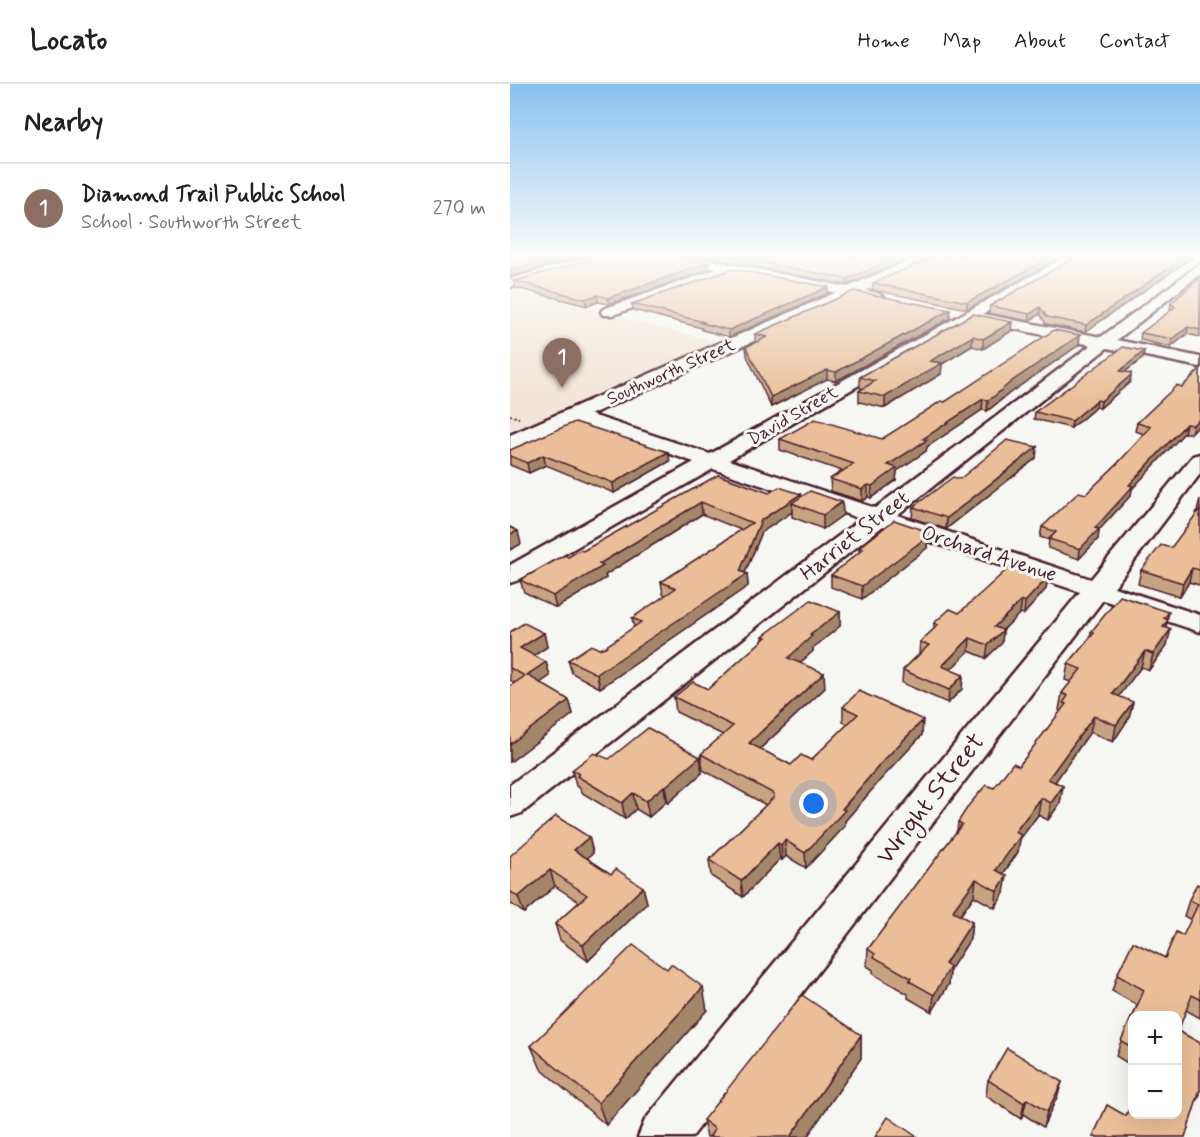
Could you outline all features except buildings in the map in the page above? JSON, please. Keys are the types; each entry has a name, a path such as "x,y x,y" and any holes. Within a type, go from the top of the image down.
{"main road":[{"name":"Southworth Street","path":"510,444 820,305"}],"street":[{"path":"608,312 627,305"},
{"name":"David Street","path":"510,575 988,305"},
{"name":"Harriet Street","path":"510,804 1152,305"},
{"path":"946,311 1200,362"},
{"name":"Orchard Avenue","path":"573,415 1200,624"},
{"name":"Wright Street","path":"662,1137 1200,460"}],"shaded area":[{"path":"510,305 573,305 718,342 510,434"}],"place":[{"name":"Diamond Trail Public School","path":"562,388"}]}
